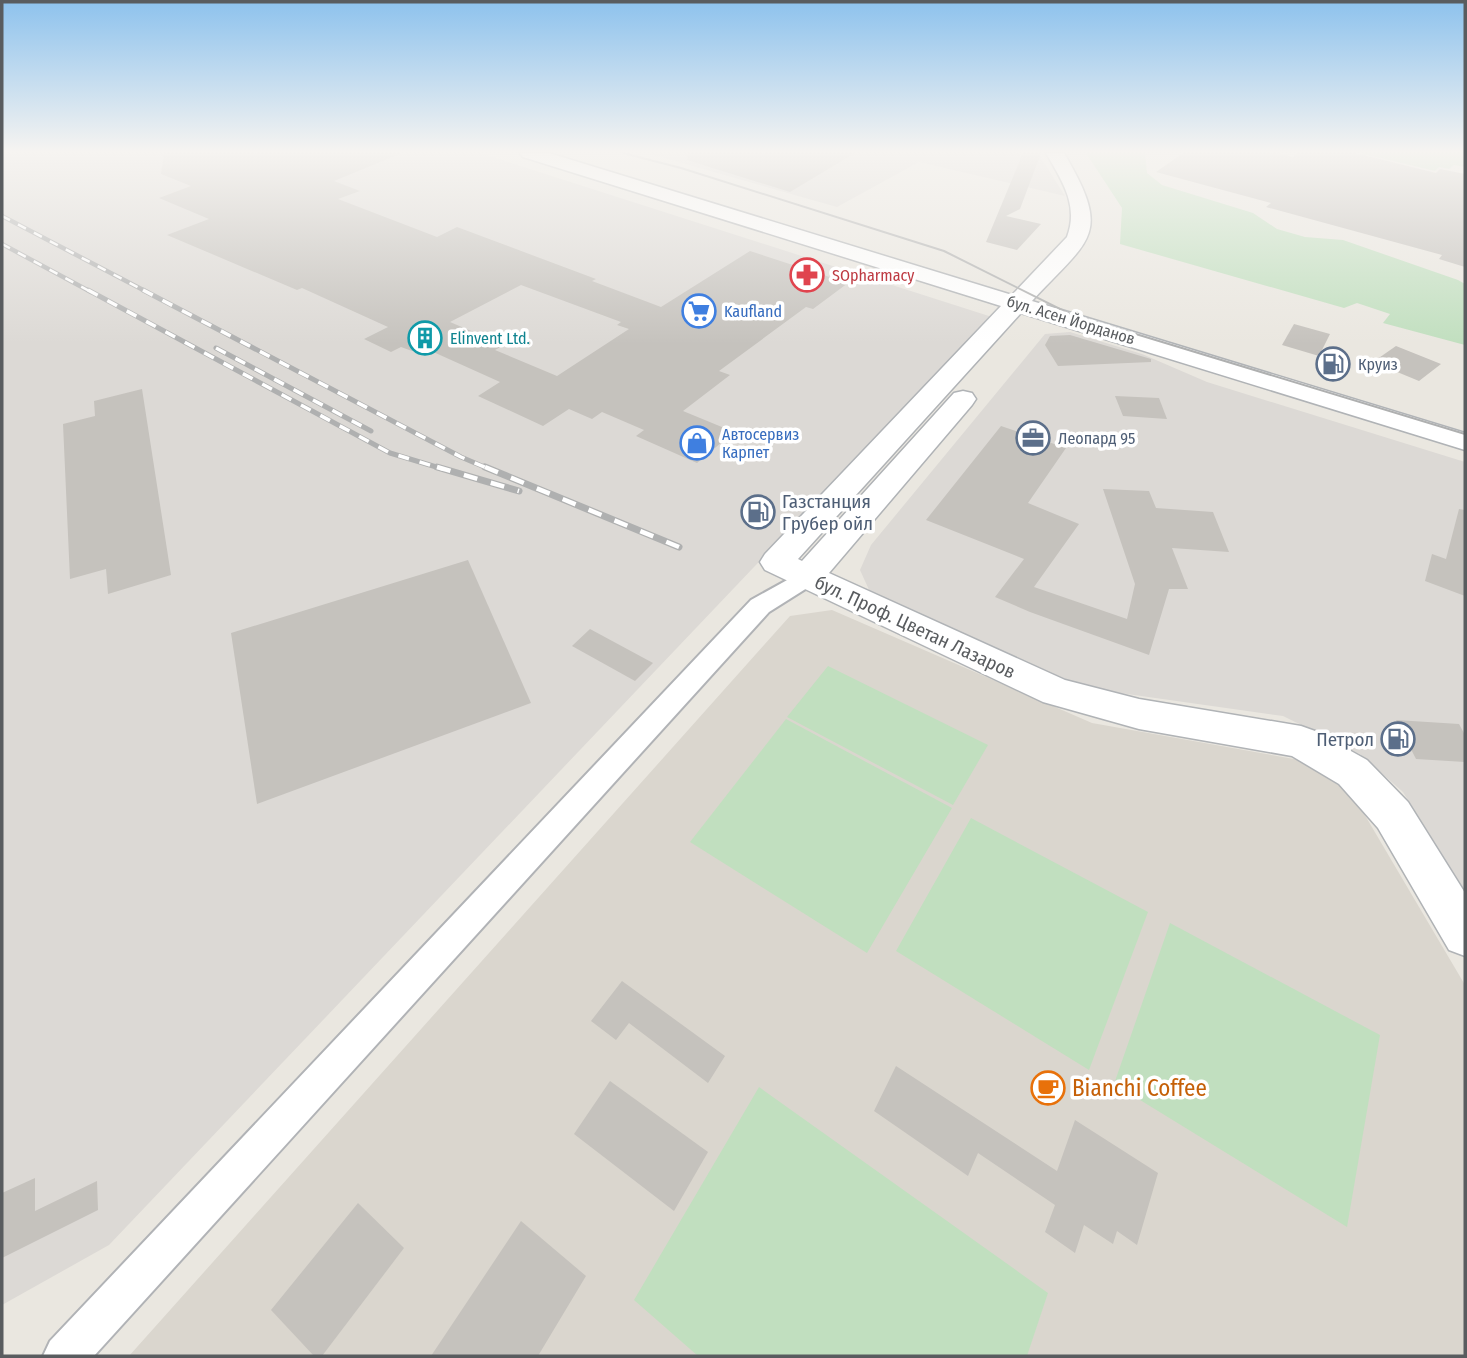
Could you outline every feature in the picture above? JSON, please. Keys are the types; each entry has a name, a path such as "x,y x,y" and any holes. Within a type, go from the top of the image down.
{"main road":[{"name":"бул. Асен Йорданов","path":"730,216 1041,301 1465,424"},
{"path":"1023,335 1083,228 1083,216"},
{"name":"бул. Асен Йорданов","path":"1041,301 1465,442"},
{"path":"791,570 1041,301"},
{"name":"бул. Проф. Цветан Лазаров","path":"980,381 791,570 1056,692 1139,714 1301,742 1353,772 1393,815 1465,934"}],"street":[{"path":"761,606 791,570"},
{"path":"65,1356 761,606 791,570"}],"shaded area":[{"path":"2,216 678,216 992,317 109,1245 2,1305"},
{"path":"1070,332 1142,354 1207,382 1465,462 1465,894 1403,792 1360,754 1283,716 1113,692 1056,677 870,592 860,570 871,545 1045,334"},
{"path":"832,610 1092,723 1311,762 1353,795 1465,985 1465,1356 129,1356 790,616"}],"green space":[{"path":"1122,216 1258,216 1277,229 1305,237 1343,240 1465,284 1465,345 1383,323 1390,314 1357,303 1344,308 1120,244"},
{"path":"828,666 988,745 953,805 787,717"},
{"path":"786,719 952,808 867,953 690,842"},
{"path":"971,818 1148,912 1089,1070 896,951"},
{"path":"1170,923 1380,1035 1347,1227 1114,1084"},
{"path":"759,1087 1048,1293 1027,1356 698,1356 634,1300"}],"building":[{"path":"203,216 383,216 437,237 457,227 596,279 592,281 661,307 750,251 848,283 813,309 806,307 719,371 730,375 683,411 734,432 697,463 636,436 644,430 602,412 592,419 569,409 543,426 478,396 500,382 420,346 412,351 401,347 391,352 364,339 388,327 302,288 297,290 167,235 209,219","holes":["521,285 621,322 617,325 629,329 557,376 495,350 504,345 450,322"]},
{"path":"997,216 1041,224 1017,250 986,242"},
{"path":"1300,216 1465,216 1465,267 1439,259 1442,255"},
{"path":"1294,324 1330,334 1319,356 1282,345"},
{"path":"1070,335 1151,359 1151,362 1058,366 1045,345 1050,336"},
{"path":"1396,346 1441,364 1419,381 1373,362"},
{"path":"142,389 171,575 108,594 106,569 70,579 63,424 95,416 94,401"},
{"path":"1115,396 1159,398 1167,419 1123,416"},
{"path":"1001,426 1066,448 1028,503 1079,524 1034,587 1127,619 1135,584 1103,489 1149,491 1156,508 1213,512 1229,552 1172,548 1188,589 1169,589 1149,655 995,597 1024,559 926,520"},
{"path":"1459,509 1465,510 1465,596 1425,581 1432,554 1446,559"},
{"path":"468,560 531,703 257,804 231,633"},
{"path":"590,629 653,663 635,681 572,646"},
{"path":"1396,720 1459,724 1465,735 1465,762 1416,759"},
{"path":"622,981 725,1056 708,1083 629,1023 616,1040 591,1021"},
{"path":"896,1066 1057,1171 1075,1120 1158,1173 1137,1245 1117,1231 1113,1244 1084,1225 1075,1253 1045,1232 1055,1205 978,1153 968,1176 874,1111"},
{"path":"610,1081 708,1152 674,1211 574,1134"},
{"path":"35,1178 35,1211 97,1181 98,1210 2,1258 2,1193"},
{"path":"358,1203 404,1248 322,1356 314,1356 271,1310"},
{"path":"521,1221 586,1276 538,1356 431,1356"}],"tram line":[{"path":"834,216 944,251 1070,314 1465,434"}],"railway":[{"path":"3,216 147,292"},
{"path":"2,244 91,292"},
{"path":"88,290 390,453 443,469"},
{"path":"143,290 461,457 489,469"},
{"path":"216,348 371,431"},
{"path":"437,467 519,491"},
{"path":"485,467 679,547"}],"place":[{"name":"SOpharmacy","path":"807,275"},
{"name":"Kaufland","path":"699,311"},
{"name":"Elinvent Ltd.","path":"425,338"},
{"name":"Круиз","path":"1333,364"},
{"name":"Леопард 95","path":"1033,438"},
{"name":"Автосервиз Карпет","path":"697,443"},
{"name":"Газстанция Грубер ойл","path":"758,512"},
{"name":"Петрол","path":"1398,739"},
{"name":"Bianchi Coffee","path":"1048,1088"}]}
